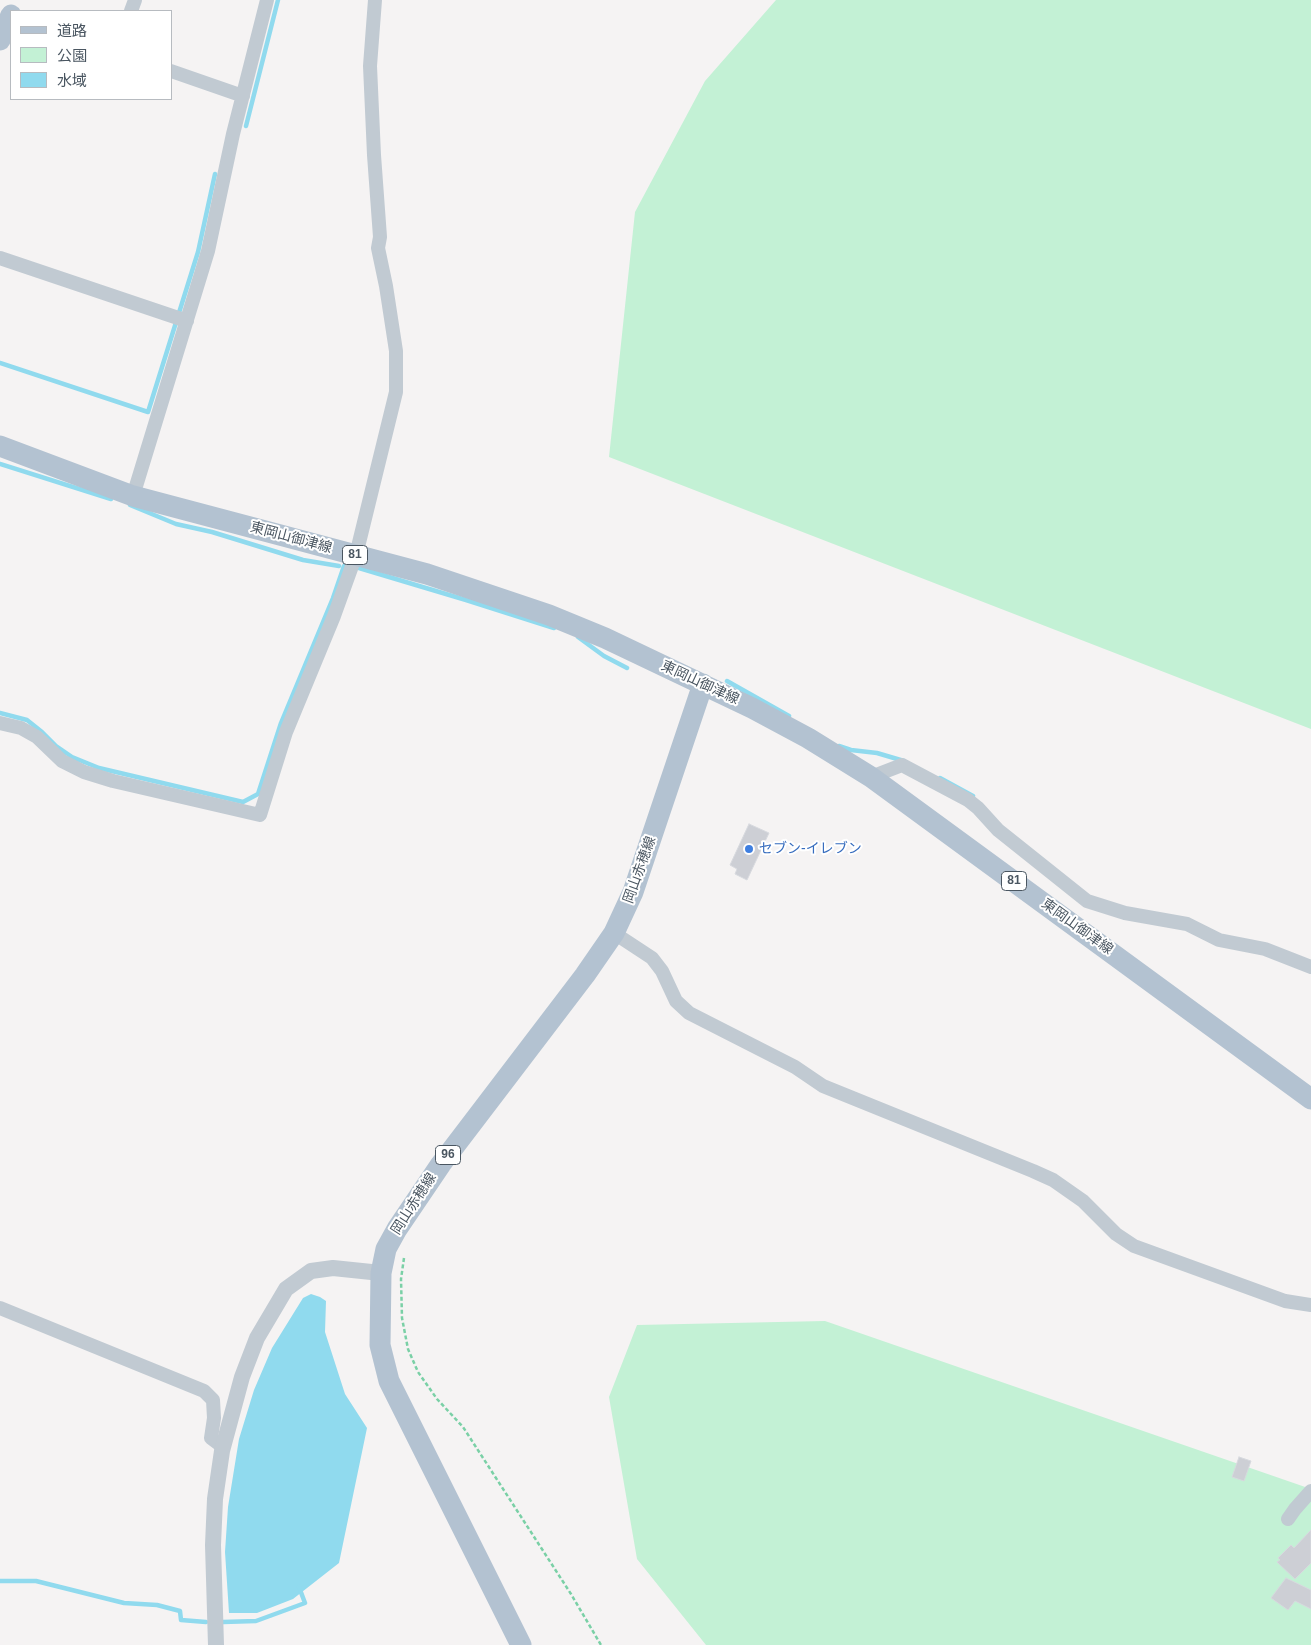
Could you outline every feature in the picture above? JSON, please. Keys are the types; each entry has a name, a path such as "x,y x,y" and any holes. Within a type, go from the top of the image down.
{"main road":[{"path":"0,40 10,17"},
{"name":"東岡山御津線","path":"0,446 133,496 427,574 549,615 605,638 752,708 808,738 871,777 1311,1099"},
{"name":"岡山赤穂線","path":"521,1645 389,1381 380,1345 381,1273 386,1249 397,1228 424,1188 585,975 614,933 633,892 703,684"}],"street":[{"path":"133,496 180,319 208,251 233,134 267,0"},
{"path":"0,723 21,728 37,737 62,761 84,772 113,781 260,815 286,732 334,616 356,555 396,392 396,351 378,248 380,236 370,66 375,0"},
{"path":"172,71 243,96"},
{"path":"0,258 180,319"},
{"path":"871,777 902,765 968,800 998,830 1087,901 1126,913 1187,924 1219,940 1265,949 1311,967"},
{"path":"614,933 652,958 662,971 676,1001 689,1013 795,1067 824,1086 1053,1180 1083,1201 1116,1234 1134,1246 1285,1301 1311,1305"},
{"path":"216,1645 212,1545 215,1499 223,1447 242,1378 257,1338 286,1289 311,1271 333,1268 381,1273"},
{"path":"0,1308 204,1391 213,1400 214,1418 211,1438 223,1447"},
{"path":"1288,1519 1294,1509 1311,1490"}],"path":[{"path":"405,1254 401,1279 402,1318 408,1349 418,1372 437,1399 463,1427 601,1645"}],"green space":[{"path":"776,0 1311,0 1311,729 609,457 635,212 705,81"},
{"path":"825,1321 1311,1489 1311,1645 706,1645 637,1559 609,1397 637,1325"}],"water":[{"path":"311,1294 326,1301 325,1332 345,1394 367,1428 339,1563 293,1599 257,1613 229,1613 225,1552 228,1507 239,1439 254,1390 272,1348 303,1298"}],"building":[{"name":"セブン-イレブン","path":"749,824 769,833 747,880 735,874 737,869 730,865"},
{"path":"1239,1457 1251,1461 1244,1481 1232,1477"},
{"path":"1311,1530 1311,1563 1295,1579 1277,1562 1280,1560 1278,1558 1291,1545 1294,1548"},
{"path":"1286,1578 1311,1590 1311,1609 1295,1601 1288,1610 1271,1598"}],"waterway":[{"path":"246,126 278,0"},
{"path":"0,363 148,412 198,252 215,174"},
{"path":"0,464 111,499"},
{"path":"130,505 176,524 212,532 303,560 339,566"},
{"path":"0,713 27,720 56,746 72,757 99,768 243,802 258,794 281,723 333,598 344,566"},
{"path":"359,568 554,628"},
{"path":"578,637 604,656 627,668"},
{"path":"727,681 789,716"},
{"path":"839,746 851,750 877,753 904,761"},
{"path":"940,778 973,796"},
{"path":"0,1581 36,1581 124,1603 157,1605 180,1611 181,1620 206,1622"},
{"path":"223,1622 256,1621 305,1603 299,1587"}],"place":[{"name":"セブン-イレブン","path":"749,849"}]}
